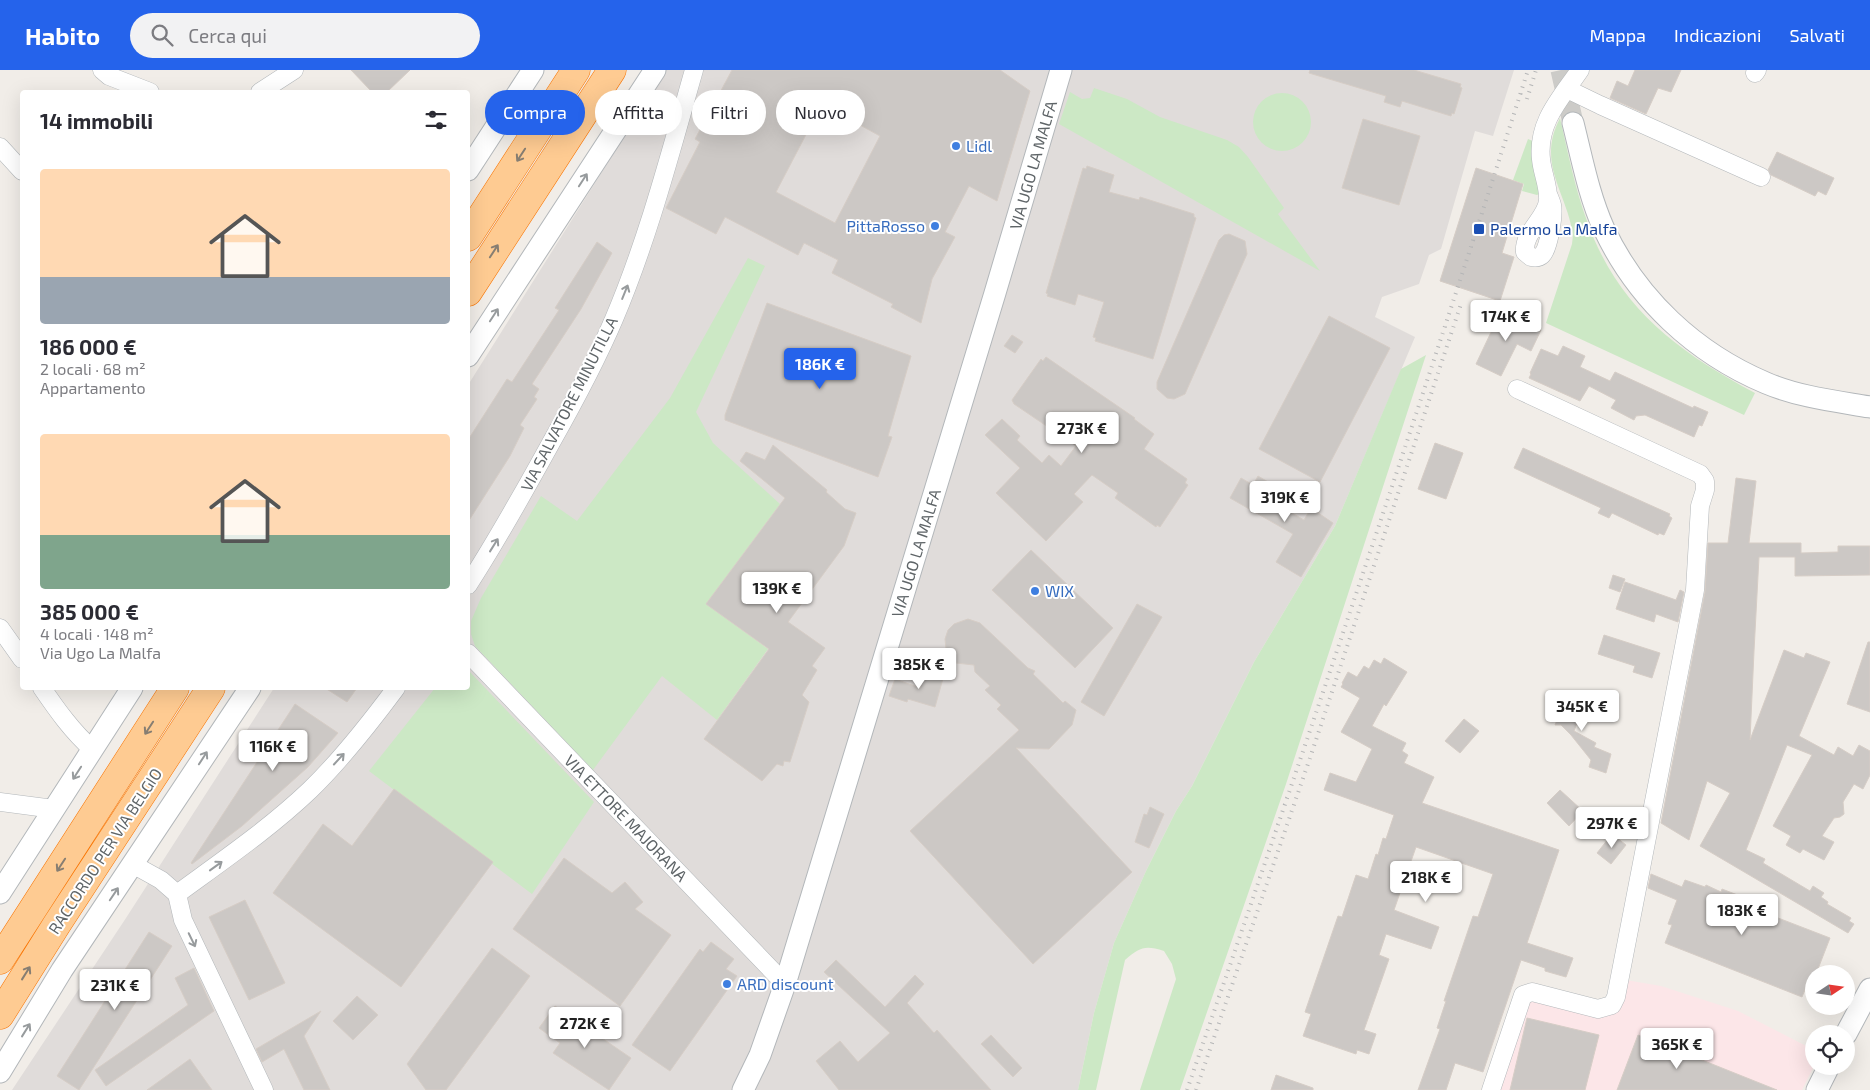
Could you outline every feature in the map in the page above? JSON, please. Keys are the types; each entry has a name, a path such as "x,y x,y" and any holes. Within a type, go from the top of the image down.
{"highway":[{"path":"470,234 576,70"},
{"path":"470,289 612,70"},
{"name":"RACCORDO PER VIA BELGIO","path":"0,960 174,690"},
{"name":"RACCORDO PER VIA BELGIO","path":"0,1015 210,690"}],"street":[{"path":"102,70 109,76 145,90"},
{"path":"263,90 294,70"},
{"path":"470,167 532,70"},
{"path":"470,353 655,70"},
{"name":"VIA SALVATORE MINUTILLA","path":"470,583 496,542 550,445 595,361 614,320 644,238 694,70"},
{"name":"VIA UGO LA MALFA","path":"743,1090 760,1056 785,984 995,294 1061,70"},
{"path":"1548,194 1540,157 1542,134 1547,120 1580,70"},
{"path":"1567,89 1761,177"},
{"path":"1573,123 1592,198 1604,228 1617,254 1655,307 1675,326 1727,363 1767,383 1822,399 1870,407"},
{"path":"0,147 20,169"},
{"path":"1491,1090 1523,995 1532,992 1598,1009 1612,1005 1616,997 1692,612 1699,545 1700,506 1705,490 1705,481 1700,474 1517,389"},
{"path":"0,628 20,656"},
{"name":"VIA ETTORE MAJORANA","path":"470,655 785,984"},
{"path":"43,690 76,735 92,749"},
{"path":"0,893 131,690"},
{"path":"0,1072 62,970 134,865 249,690"},
{"path":"177,894 260,834 311,789 351,746 394,690"},
{"path":"0,802 54,809"},
{"path":"134,865 160,880 177,894 183,920 264,1090"},
{"path":"1851,1025 1870,990"},
{"path":"1817,1090 1824,1075"}],"shaded area":[{"path":"666,70 1514,70 1493,136 1475,131 1441,249 1429,255 1419,284 1382,297 1375,317 1415,337 1335,526 1254,662 1192,786 1176,811 1146,871 1114,943 1094,1013 1078,1090 12,1090 126,918 273,690 470,690 470,382 625,135 682,135 682,90 653,90"},
{"path":"1626,980 1661,986 1738,1011 1805,1045 1805,1075 1810,1075 1802,1090 1497,1090 1526,1001 1533,999 1599,1017"}],"green space":[{"path":"1094,88 1127,99 1160,117 1227,140 1239,147 1284,208 1278,214 1320,271 1059,124 1070,92 1082,99 1090,98"},
{"path":"1276,93 1288,93 1303,101 1311,116 1311,128 1303,143 1288,151 1276,151 1261,143 1253,128 1253,116 1261,101"},
{"path":"1560,118 1575,183 1587,221 1600,252 1615,279 1633,303 1653,324 1676,343 1700,361 1755,393 1744,415 1546,323 1572,244 1573,235 1552,164 1553,134"},
{"path":"1528,139 1535,142 1541,193 1537,195 1522,191 1524,184 1513,180"},
{"path":"748,258 765,266 696,412 713,443 780,504 706,604 768,649 717,720 662,676 593,770 475,646 471,634 471,621 481,598 541,496 577,521 670,398"},
{"path":"1426,355 1286,784 1180,1090 1140,1090 1176,979 1172,964 1164,951 1143,948 1125,960 1096,1090 1078,1090 1094,1013 1114,943 1146,871 1176,811 1192,786 1254,662 1335,526 1401,369"},
{"path":"470,672 594,802 532,894 369,771 433,690 470,690"}],"building":[{"path":"351,70 410,70 389,90 370,90"},
{"path":"732,70 1000,70 1030,91 997,201 969,186 945,232 955,237 932,279 921,323 891,307 893,304 832,273 838,260 804,243 798,255 725,217 716,234 666,208 700,142 695,139 697,135 766,135 766,90 721,90","holes":["776,90 865,90 865,128 880,136 835,223 776,192 806,135 776,135"]},
{"path":"1310,70 1414,70 1461,84 1460,87 1462,88 1454,114 1452,113 1451,116 1402,101 1400,107 1384,102 1386,96 1309,73"},
{"path":"1635,70 1681,70 1671,92 1658,88 1646,114 1610,98 1617,81 1628,86"},
{"path":"1363,119 1420,136 1399,205 1342,188"},
{"path":"1777,152 1834,178 1826,195 1818,191 1815,196 1771,175 1768,170"},
{"path":"1087,166 1114,175 1109,192 1139,200 1140,197 1194,214 1196,218 1153,359 1095,341 1096,338 1093,337 1104,302 1078,294 1075,305 1047,296 1048,294 1046,293 1083,168 1086,169"},
{"path":"1476,168 1523,184 1502,253 1514,257 1500,301 1440,281"},
{"path":"1229,234 1245,241 1247,254 1185,394 1174,399 1167,398 1157,389 1157,382 1219,240 1224,235"},
{"path":"597,242 612,253 581,309 532,384 539,389 534,397 537,399 520,425 524,428 510,456 470,519 470,437 507,379 512,382 559,310 555,308"},
{"path":"767,303 911,356 888,436 892,437 878,477 725,420 725,415"},
{"path":"1501,311 1541,330 1531,351 1517,344 1501,376 1476,364"},
{"path":"1329,316 1390,348 1320,482 1259,449"},
{"path":"1012,335 1023,342 1015,353 1004,346"},
{"path":"1563,346 1585,356 1580,367 1610,381 1615,372 1693,408 1694,406 1708,412 1702,426 1699,425 1694,437 1645,415 1636,416 1634,420 1611,408 1616,400 1589,386 1580,401 1529,378 1541,349 1558,356"},
{"path":"1046,357 1135,418 1154,434 1144,449 1187,479 1185,483 1188,485 1160,527 1157,525 1156,527 1115,498 1118,493 1092,475 1074,494 1083,502 1046,541 996,493 1020,468 985,435 1002,419 1020,436 1017,440 1042,463 1049,455 1061,466 1076,446 1014,404 1012,400 1041,359 1043,361"},
{"path":"1435,443 1463,453 1446,499 1418,489"},
{"path":"773,445 827,490 826,492 845,509 856,513 844,546 788,622 825,648 812,666 817,670 802,695 809,702 790,762 784,761 783,766 777,764 762,781 704,739 769,649 706,604 785,498 740,461 746,452 765,460"},
{"path":"1523,448 1670,514 1669,516 1672,518 1664,535 1659,533 1658,535 1612,513 1609,518 1598,513 1601,508 1514,468"},
{"path":"1258,476 1280,489 1273,502 1304,520 1311,508 1333,523 1301,577 1276,562 1293,534 1230,498 1241,478 1253,485"},
{"path":"1736,478 1756,481 1749,543 1801,543 1801,553 1838,552 1838,546 1870,546 1870,575 1795,576 1795,557 1759,557 1750,740 1784,650 1804,658 1806,653 1830,662 1799,736 1834,755 1838,747 1853,756 1859,745 1870,751 1870,775 1863,789 1854,784 1843,802 1844,814 1834,818 1822,836 1834,842 1824,860 1803,849 1800,853 1786,845 1791,836 1773,826 1812,755 1787,745 1746,850 1765,859 1763,863 1810,891 1813,886 1824,893 1821,897 1828,902 1827,904 1851,918 1849,921 1854,924 1848,933 1700,846 1730,793 1707,781 1689,840 1661,823 1705,592 1708,543 1728,543"},
{"path":"1031,550 1113,628 1075,668 992,590"},
{"path":"1613,575 1625,579 1620,592 1609,588"},
{"path":"1625,582 1676,600 1680,590 1684,592 1678,622 1656,614 1654,622 1616,609"},
{"path":"1137,604 1162,617 1104,716 1081,702"},
{"path":"968,619 980,623 1028,668 1035,671 1033,674 1063,703 1065,701 1076,710 1072,725 1049,749 1016,748 1132,872 1033,964 910,831 1019,730 997,709 1001,705 985,690 990,686 975,672 974,665 956,663 946,649 945,639 948,630 954,624"},
{"path":"1604,635 1660,653 1652,678 1633,672 1635,666 1598,654"},
{"path":"1868,642 1870,642 1870,712 1847,704"},
{"path":"1384,658 1407,672 1386,706 1384,704 1372,726 1406,743 1402,751 1408,755 1404,763 1434,777 1422,803 1559,850 1527,943 1573,958 1566,977 1545,971 1545,968 1521,960 1483,1072 1455,1063 1446,1090 1418,1090 1440,1029 1437,1028 1446,1001 1444,1001 1473,916 1478,917 1493,874 1416,847 1394,910 1439,927 1431,949 1386,934 1379,955 1389,959 1364,1030 1376,1034 1369,1054 1357,1050 1356,1054 1303,1036 1311,1014 1305,1012 1338,916 1342,917 1356,875 1368,879 1376,854 1378,855 1383,838 1386,839 1394,815 1324,790 1330,773 1356,782 1372,749 1341,732 1360,698 1341,687 1342,683 1348,672 1357,677 1364,666 1369,669 1374,660 1381,664"},
{"path":"925,670 944,675 935,707 908,699 907,702 889,696 895,679 920,688"},
{"path":"328,690 356,690 347,702"},
{"path":"1568,692 1586,699 1574,731 1596,743 1594,747 1611,754 1606,773 1589,767 1591,760 1571,735 1561,725 1555,725"},
{"path":"295,704 338,733 308,767 242,826 192,864 191,863"},
{"path":"1464,719 1479,731 1460,753 1445,741"},
{"path":"394,789 493,862 401,987 273,893 323,824 352,846"},
{"path":"1560,790 1583,811 1569,826 1547,803"},
{"path":"1150,807 1164,814 1149,848 1135,842 1144,814 1147,815"},
{"path":"1612,834 1626,845 1611,864 1597,853"},
{"path":"564,858 612,893 625,882 643,902 635,909 671,935 620,1006 513,929"},
{"path":"1651,874 1682,887 1685,880 1705,887 1706,885 1721,892 1722,889 1753,901 1751,905 1761,909 1760,911 1830,938 1820,965 1805,965 1805,990 1802,997 1665,943 1672,925 1668,924 1677,900 1648,888"},
{"path":"245,900 285,983 249,1000 209,917"},
{"path":"149,932 172,946 79,1090 57,1076"},
{"path":"711,942 734,959 726,969 737,976 670,1071 632,1045 700,949 703,952"},
{"path":"492,948 530,976 446,1090 426,1090 407,1064"},
{"path":"836,960 885,1007 915,975 924,984 907,1003 934,1033 937,1030 991,1090 839,1090 816,1061 840,1041 858,1062 890,1033 824,972"},
{"path":"194,968 214,1011 106,1086 95,1070 188,1005 175,978"},
{"path":"357,996 378,1015 353,1040 333,1021"},
{"path":"555,1006 631,1058 609,1090 553,1053 560,1043 539,1028"},
{"path":"321,1011 304,1036 330,1090 304,1090 284,1049 262,1062 256,1049"},
{"path":"1527,1018 1599,1035 1585,1090 1510,1090"},
{"path":"1671,1030 1687,1037 1682,1052 1777,1090 1617,1090 1638,1035 1665,1046"},
{"path":"991,1035 1022,1068 1013,1077 981,1044"},
{"path":"190,1059 212,1090 147,1090"},
{"path":"1276,1075 1313,1088 1313,1090 1271,1090"}],"tunnel":[{"path":"1561,70 1573,123"}],"railway":[{"path":"1187,1090 1360,581 1528,70"},
{"path":"1527,99 1536,70"},
{"path":"1196,1090 1310,758 1461,304"}],"place":[{"name":"Lidl","path":"956,146"},
{"name":"PittaRosso","path":"935,226"},
{"name":"Palermo La Malfa","path":"1479,229"},
{"name":"WIX","path":"1035,591"},
{"name":"ARD discount","path":"727,984"}]}
